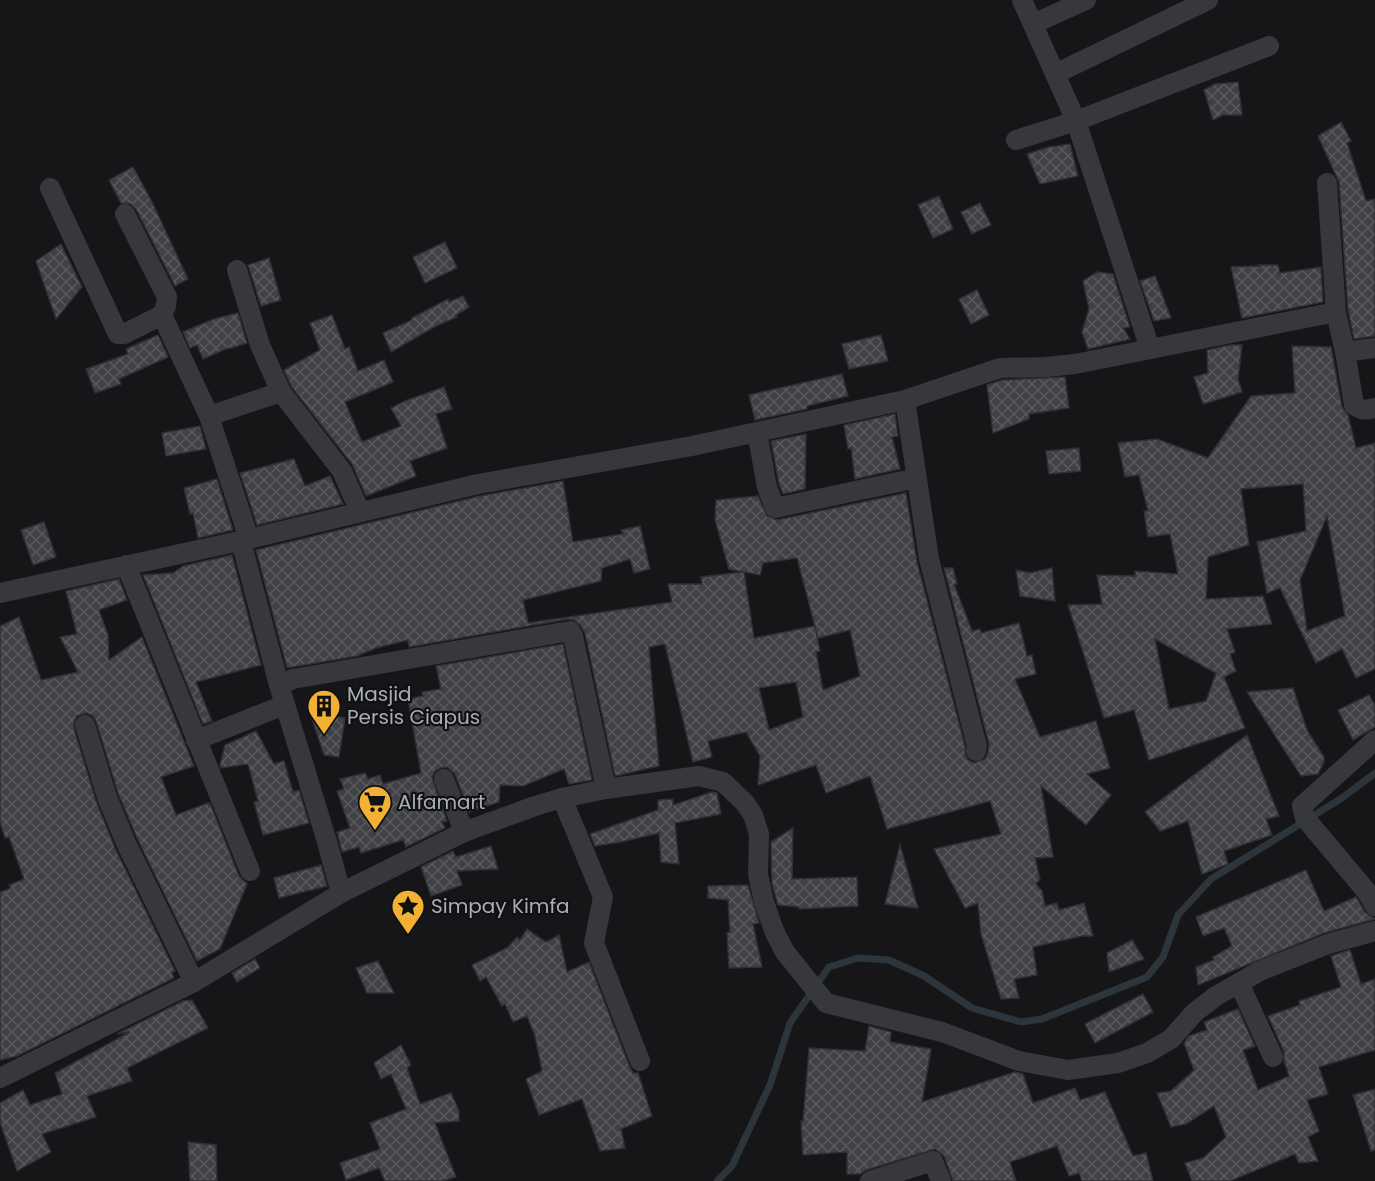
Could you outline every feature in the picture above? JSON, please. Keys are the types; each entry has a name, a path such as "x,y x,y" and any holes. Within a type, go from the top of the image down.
{"street":[{"path":"1022,0 1076,121 1150,349"},
{"path":"1033,24 1086,0"},
{"path":"1055,74 1208,0"},
{"path":"1016,140 1076,121 1269,46"},
{"path":"1327,183 1336,312 1354,405 1363,410 1375,408"},
{"path":"50,188 118,334 124,334 162,315 167,297 125,214"},
{"path":"237,270 260,345 281,392 342,471 360,512"},
{"path":"0,593 245,540 478,484 692,446 905,400 1000,368 1075,364 1336,312"},
{"path":"162,315 209,416 245,540 284,705 323,826 341,893"},
{"path":"1345,352 1375,348"},
{"path":"209,416 281,392"},
{"path":"905,400 929,559 976,752"},
{"path":"757,432 767,487 775,508 917,478"},
{"path":"126,565 250,871"},
{"path":"279,685 293,679 338,670 570,631 573,636 606,789"},
{"path":"196,740 284,705"},
{"path":"85,725 106,797 194,982"},
{"path":"1375,740 1302,806 1311,824 1367,892 1375,906"},
{"path":"0,1078 194,982 341,893 464,832 562,798 606,789 699,776 723,782 745,803 753,815 759,834 758,874 764,902 775,933 785,952 826,1003 942,1032 1019,1061 1068,1070 1118,1063 1147,1053 1170,1039 1194,1013 1216,996 1260,971 1328,944 1375,931"},
{"path":"444,779 464,832"},
{"path":"562,798 601,892 602,909 593,938 595,947 640,1061"},
{"path":"1239,983 1273,1057"},
{"path":"870,1181 933,1161 941,1181"}],"building":[{"path":"1238,82 1242,115 1223,115 1213,120 1204,90 1215,84"},
{"path":"1341,122 1351,141 1347,143 1366,201 1375,199 1375,336 1354,339 1348,310 1339,182 1318,136"},
{"path":"1070,144 1078,176 1040,184 1027,154 1049,147"},
{"path":"133,167 188,279 175,286 136,209 131,204 121,203 109,180"},
{"path":"939,196 953,229 933,238 918,205"},
{"path":"980,203 991,225 972,234 961,212"},
{"path":"445,242 457,268 425,283 413,257"},
{"path":"61,244 82,287 56,319 36,261"},
{"path":"269,258 281,300 261,306 248,265"},
{"path":"1278,265 1280,273 1321,267 1323,302 1242,318 1231,267"},
{"path":"1097,272 1113,274 1130,327 1123,328 1130,339 1088,349 1082,332 1089,309 1083,281"},
{"path":"1155,276 1171,318 1154,321 1140,281"},
{"path":"977,290 989,315 971,324 959,299"},
{"path":"463,296 469,307 456,315 457,317 434,327 391,352 383,333 412,320 448,299 449,302"},
{"path":"238,313 247,343 203,359 197,345 190,348 183,332 214,319"},
{"path":"332,315 345,349 349,347 358,371 384,360 393,382 345,402 362,442 401,426 391,408 405,401 444,387 452,409 436,414 447,448 410,461 416,476 366,496 352,464 291,386 284,370 320,350 310,323"},
{"path":"158,335 168,357 119,379 121,384 95,393 86,369 128,354 126,349"},
{"path":"881,335 888,361 849,369 842,344"},
{"path":"1242,345 1238,379 1242,392 1203,404 1194,377 1208,373 1207,350"},
{"path":"1292,346 1331,347 1342,407 1348,415 1356,448 1375,443 1375,669 1356,678 1342,649 1316,663 1280,588 1267,593 1257,542 1306,531 1303,484 1241,489 1249,545 1208,557 1206,599 1263,596 1272,624 1227,629 1235,652 1230,654 1236,671 1224,677 1245,728 1149,760 1134,710 1104,718 1068,605 1102,604 1097,575 1135,576 1135,571 1178,574 1170,534 1148,537 1144,511 1148,511 1139,475 1125,477 1118,443 1157,439 1208,458 1251,396 1295,393","holes":["1327,516 1345,616 1307,631 1300,580","1155,639 1216,673 1206,701 1169,709"]},
{"path":"842,374 848,396 807,406 807,409 755,420 749,395"},
{"path":"1065,377 1069,408 1029,414 1029,419 993,433 987,385 1002,380"},
{"path":"895,414 898,436 892,437 900,469 855,479 851,448 848,449 844,425"},
{"path":"200,426 206,449 166,456 162,433"},
{"path":"806,434 805,489 783,494 771,441"},
{"path":"1079,448 1081,471 1049,474 1046,451"},
{"path":"294,459 305,486 330,476 343,504 257,525 240,473"},
{"path":"217,479 233,530 198,538 193,513 190,514 184,488"},
{"path":"563,481 573,542 623,534 621,530 640,526 650,569 634,573 630,559 602,568 601,581 523,600 528,623 672,602 668,584 702,584 701,577 743,572 729,569 715,520 716,500 758,496 767,516 777,520 906,493 917,562 968,760 974,763 985,759 989,744 944,568 953,568 957,584 954,584 972,631 980,629 981,633 1019,623 1027,656 1032,655 1036,674 1015,679 1040,737 1096,721 1110,768 1087,774 1111,795 1086,825 1041,786 1053,857 1035,858 1040,879 1036,884 1042,891 1045,906 1057,903 1059,910 1084,903 1093,936 1082,936 1033,947 1037,975 1014,979 1019,998 1001,999 981,934 978,903 965,908 934,849 1001,834 990,801 887,829 870,776 826,793 816,765 758,785 760,756 746,732 708,741 712,757 693,762 665,644 649,647 659,766 615,776 585,633 574,620 568,619 409,647 408,640 376,648 357,656 287,668 256,550 480,496","holes":["797,558 815,626 754,638 744,572 760,575 763,563","815,628 818,638 850,630 860,676 823,690 816,652 820,651","796,682 803,717 769,730 759,688"]},
{"path":"44,522 56,557 33,565 21,530"},
{"path":"232,555 261,665 196,682 212,721 203,724 143,575 173,573 183,566"},
{"path":"1052,568 1055,601 1020,596 1016,570 1030,573"},
{"path":"119,579 127,600 99,610 108,635 109,660 142,637 194,766 161,777 176,815 210,803 239,876 247,884 220,949 197,961 137,838 118,793 96,721 87,713 77,716 74,729 96,801 115,848 175,971 172,973 174,978 17,1056 0,1060 0,892 11,888 9,885 24,879 9,837 5,838 0,822 0,626 19,617 41,680 78,672 60,637 77,634 66,591"},
{"path":"563,644 592,780 569,784 564,769 523,786 500,785 499,802 469,812 455,774 447,767 440,768 435,771 432,778 447,821 442,822 445,828 406,847 403,840 361,853 359,847 342,852 337,832 350,828 337,791 344,789 340,779 365,773 368,779 380,775 383,784 421,773 408,699 423,696 422,692 441,689 436,666"},
{"path":"1293,688 1307,730 1324,757 1318,774 1301,776 1247,692"},
{"path":"1369,695 1375,705 1375,727 1353,740 1338,710"},
{"name":"Masjid Persis Ciapus","path":"310,713 345,718 339,757 324,755"},
{"path":"256,731 274,764 284,761 293,792 299,790 309,823 263,835 254,802 258,801 248,764 221,768 225,745"},
{"path":"1247,735 1279,816 1266,819 1272,835 1224,851 1228,864 1202,874 1188,821 1160,831 1145,812"},
{"path":"712,792 717,793 721,814 675,823 679,864 661,862 659,833 595,846 590,834 658,810 658,800 673,799 673,805"},
{"path":"793,828 792,879 857,877 858,906 799,909 799,907 778,905 772,884 771,842"},
{"path":"900,845 918,908 885,904"},
{"path":"491,846 498,869 457,871 462,885 431,896 421,867 453,851 456,857"},
{"path":"321,865 327,886 279,898 274,878"},
{"path":"1306,870 1324,911 1356,897 1365,912 1375,919 1324,933 1198,985 1196,967 1214,960 1213,957 1232,946 1224,928 1203,936 1196,917"},
{"path":"748,885 759,923 753,924 762,967 729,968 728,900 708,898 708,886"},
{"path":"527,929 546,942 559,935 567,972 589,962 629,1065 633,1073 638,1073 652,1116 621,1129 625,1148 600,1151 582,1099 539,1115 526,1079 542,1071 535,1036 527,1016 513,1022 505,1004 502,1006 486,977 480,981 472,965 507,948 517,937 520,940"},
{"path":"1132,940 1144,959 1109,972 1107,953"},
{"path":"1350,950 1361,984 1375,979 1375,1050 1319,1067 1328,1094 1307,1100 1319,1131 1308,1137 1318,1161 1299,1163 1295,1154 1230,1181 1192,1181 1185,1163 1203,1158 1226,1137 1214,1106 1186,1124 1171,1127 1157,1093 1171,1091 1194,1070 1184,1043 1189,1036 1207,1030 1204,1022 1238,1009 1255,1046 1243,1050 1258,1090 1289,1076 1284,1061 1284,1052 1268,1016 1300,1005 1299,1001 1341,987 1331,956"},
{"path":"255,959 260,968 237,982 232,973"},
{"path":"378,961 394,993 367,993 356,968"},
{"path":"1143,994 1153,1012 1095,1043 1085,1024"},
{"path":"192,1000 208,1028 127,1068 132,1081 87,1096 96,1117 42,1134 51,1152 17,1171 0,1122 0,1103 23,1090 30,1105 62,1094 55,1073 130,1032 117,1034 183,1001"},
{"path":"869,1026 891,1032 890,1042 931,1049 922,1102 1015,1072 1023,1074 1033,1103 1075,1088 1080,1100 1105,1092 1133,1156 1146,1153 1153,1181 1082,1181 1079,1173 1069,1176 1057,1146 1010,1162 1016,1181 953,1181 944,1156 935,1149 866,1170 860,1174 847,1174 847,1152 803,1155 801,1121 803,1121 809,1048 865,1051"},
{"path":"401,1045 411,1065 407,1068 420,1104 451,1093 459,1111 459,1121 435,1123 456,1177 442,1181 385,1181 379,1168 346,1180 340,1163 380,1149 370,1123 406,1109 391,1074 381,1079 374,1063"},
{"path":"1375,1089 1375,1150 1371,1151 1353,1095"},
{"path":"188,1142 216,1145 217,1181 190,1181"}],"waterway":[{"path":"717,1181 732,1166 770,1085 790,1023 829,967 858,958 889,960 924,976 972,1008 1021,1022 1042,1019 1147,977 1163,957 1178,915 1211,879 1342,798 1375,773"}],"place":[{"name":"Masjid Persis Ciapus","path":"324,735"},
{"name":"Alfamart","path":"375,831"},
{"name":"Simpay Kimfa","path":"408,935"}]}
